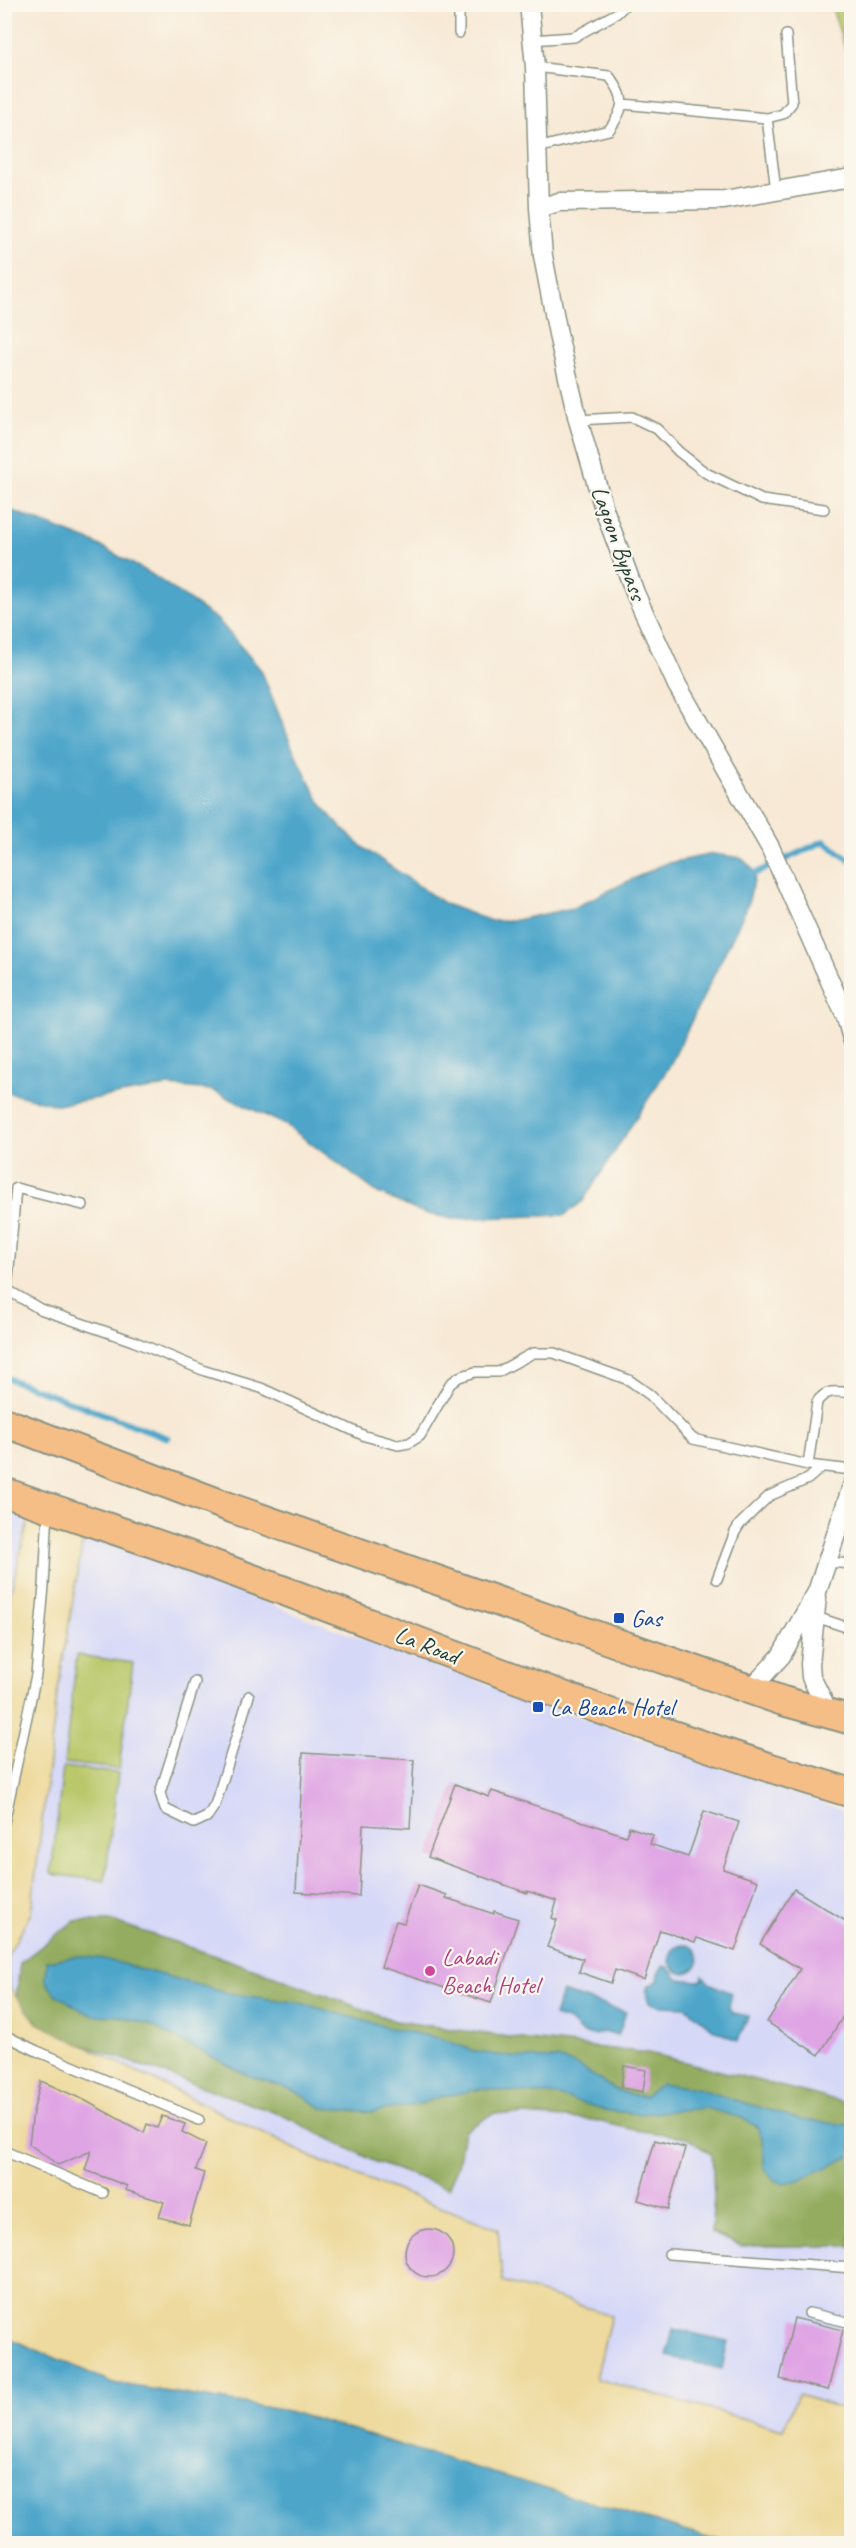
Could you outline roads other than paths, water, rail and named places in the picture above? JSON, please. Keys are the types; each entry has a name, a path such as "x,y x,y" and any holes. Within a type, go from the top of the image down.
{"main road":[{"path":"4,1422 234,1509 751,1689 840,1717"},
{"name":"La Road","path":"4,1492 212,1564 605,1710 784,1773 852,1793"}],"street":[{"name":"Lagoon Bypass","path":"529,4 535,67 539,208 543,256 578,420 604,508 635,593 676,685 770,847 846,1017 852,1039"},
{"path":"539,208 560,202 724,200 851,178"},
{"path":"751,1689 781,1656 817,1592 852,1486"},
{"path":"817,1592 811,1671 818,1692 840,1717"}],"lane":[{"path":"459,4 459,33"},
{"path":"531,40 574,37 617,13 626,4"},
{"path":"623,104 767,118 783,114 792,103 786,35"},
{"path":"535,67 609,76 621,90 623,104 618,118 609,130 537,148"},
{"path":"767,118 776,191"},
{"path":"578,420 632,417 657,429 679,452 706,473 762,500 824,508"},
{"path":"4,1184 83,1205"},
{"path":"16,1188 9,1222 6,1289 40,1309 133,1341 206,1371 261,1388 365,1436 398,1445 409,1443 420,1436 450,1384 459,1377 475,1372 498,1372 533,1353 554,1353 629,1380 650,1395 693,1439 808,1466 852,1470"},
{"path":"808,1466 817,1402 823,1394 834,1391 852,1393"},
{"path":"717,1579 740,1524 769,1496 808,1479 822,1467"},
{"path":"4,1823 36,1675 49,1508"},
{"path":"827,1562 852,1564"},
{"path":"816,1617 852,1629"},
{"path":"195,1682 160,1793 165,1809 194,1823 207,1817 215,1805 249,1696"},
{"path":"4,2035 199,2120"},
{"path":"4,2151 103,2193"},
{"path":"669,2254 852,2268"},
{"path":"809,2313 852,2323"}],"water":[{"path":"5,508 93,542 151,574 218,620 261,670 292,747 320,802 332,818 361,846 445,904 491,921 511,921 573,908 664,864 713,854 742,858 756,873 747,907 670,1065 583,1201 565,1215 452,1219 420,1212 378,1193 286,1125 211,1090 169,1086 57,1105 5,1092"},
{"path":"684,1945 694,1949 698,1959 694,1969 684,1973 674,1969 670,1959 674,1949"},
{"path":"78,1956 104,1959 227,1993 301,2003 386,2027 439,2038 477,2052 520,2058 557,2059 577,2065 612,2088 630,2095 645,2096 661,2084 696,2088 802,2120 851,2125 851,2156 799,2180 784,2184 773,2180 764,2167 763,2141 757,2127 742,2118 705,2108 640,2114 608,2111 558,2096 482,2089 440,2097 420,2104 373,2112 322,2108 295,2091 247,2075 150,2025 120,2016 92,2015 55,1994 46,1982 47,1961"},
{"path":"663,1966 668,1967 679,1979 699,1981 702,1980 703,1975 709,1983 731,1993 729,2008 734,2013 748,2016 738,2041 714,2030 686,2007 649,2003 646,1992 648,1986 658,1981 658,1973"},
{"path":"562,1992 626,2012 618,2036 604,2032 594,2035 586,2034 578,2030 570,2021 554,2016"},
{"path":"673,2329 728,2341 722,2369 667,2356"},
{"path":"4,2336 113,2383 288,2411 725,2543 5,2543"}],"waterway":[{"path":"842,4 852,28"},
{"path":"756,873 824,841 852,862"},
{"path":"4,1377 168,1438"}],"place":[{"name":"Gas","path":"619,1618"},
{"name":"La Beach Hotel","path":"538,1707"},
{"name":"Labadi Beach Hotel","path":"430,1971"}]}
